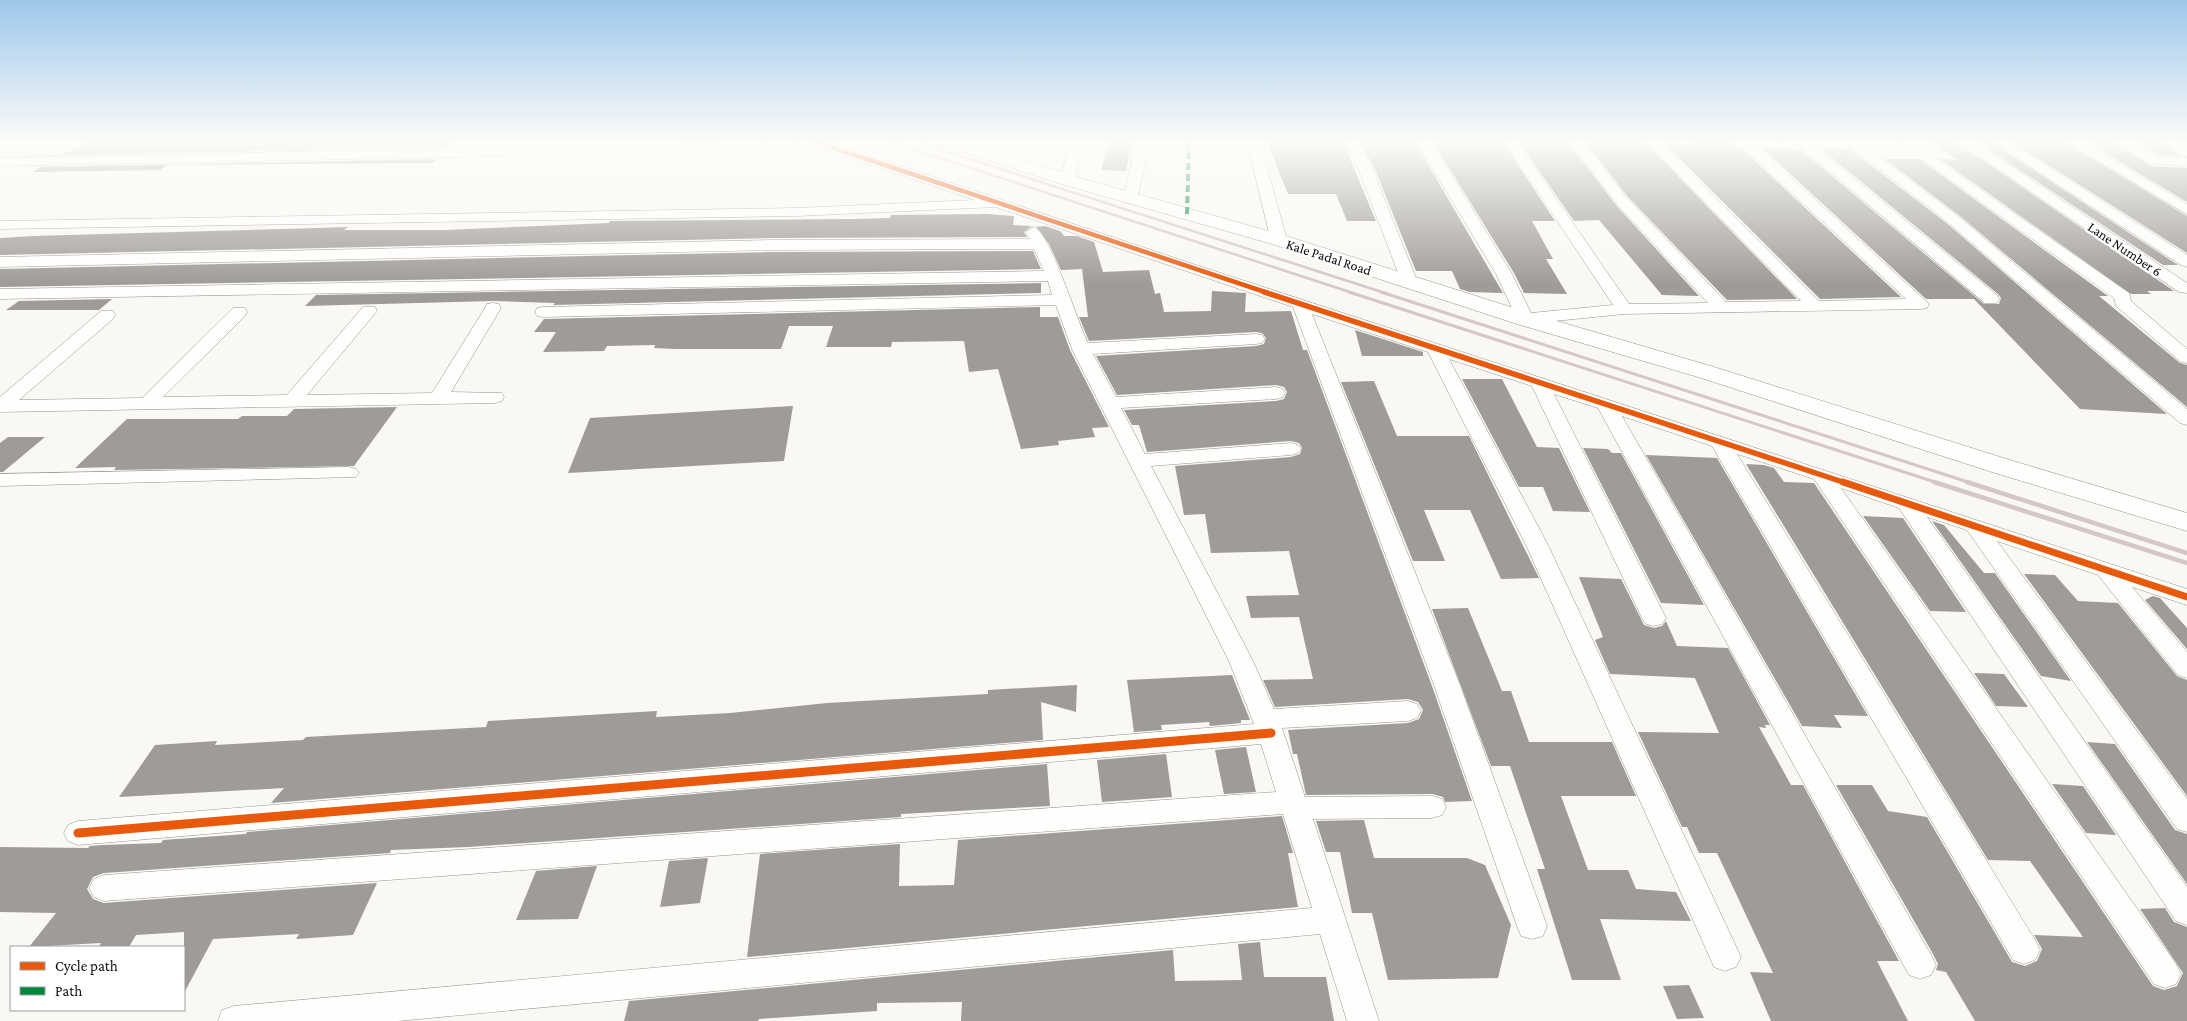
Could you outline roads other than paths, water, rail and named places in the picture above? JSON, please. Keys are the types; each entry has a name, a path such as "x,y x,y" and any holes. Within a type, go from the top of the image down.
{"street":[{"path":"940,208 950,200 956,190"},
{"path":"962,190 1026,213 1540,384 1974,525 2187,597"},
{"name":"Kale Padal Road","path":"1101,190 1279,240 1525,319 1706,372 2004,467 2187,522"},
{"path":"1130,198 1132,190"},
{"path":"1266,190 1279,240"},
{"path":"1373,190 1410,283"},
{"path":"1453,190 1504,274 1525,319 1624,309 1723,309 1814,305 1921,304 1796,190"},
{"path":"1543,190 1624,309"},
{"path":"1613,190 1723,309"},
{"path":"1700,190 1814,305"},
{"path":"1858,190 1990,299"},
{"path":"1914,190 1955,221 2187,419"},
{"path":"1972,190 2123,296 2122,302 2187,358"},
{"name":"Lane Number 6","path":"2037,190 2186,289"},
{"path":"2074,190 2187,262"},
{"path":"2153,190 2187,210"},
{"path":"0,224 797,212 940,208 1004,204"},
{"path":"1026,213 1054,276 1082,348 1137,461 1241,662 1267,726 1364,1021"},
{"path":"0,262 770,245 1039,244"},
{"path":"0,294 1054,276"},
{"path":"543,312 1063,300"},
{"path":"1300,304 1447,685 1532,926"},
{"path":"437,398 492,308"},
{"path":"292,401 369,310"},
{"path":"146,404 239,312"},
{"path":"0,406 106,315"},
{"path":"1082,348 1256,340"},
{"path":"1435,349 1537,545 1725,957"},
{"path":"1540,384 1654,618"},
{"path":"1109,403 1276,393"},
{"path":"0,406 495,397"},
{"path":"1606,405 1920,965"},
{"path":"1720,442 2024,950"},
{"path":"1137,461 1291,449"},
{"path":"0,480 350,473"},
{"path":"1822,476 2165,974"},
{"path":"1907,503 2187,912"},
{"path":"1974,525 2187,821"},
{"path":"2106,570 2187,669"},
{"path":"78,833 1267,726 1408,711"},
{"path":"104,888 1294,805 1432,808"},
{"path":"234,1021 1332,920"}],"railway":[{"path":"1037,190 1353,293"},
{"path":"1065,190 1385,293"},
{"path":"1349,292 1938,483"},
{"path":"1381,292 1971,483"},
{"path":"1934,482 2187,563"},
{"path":"1967,482 2187,553"}]}
